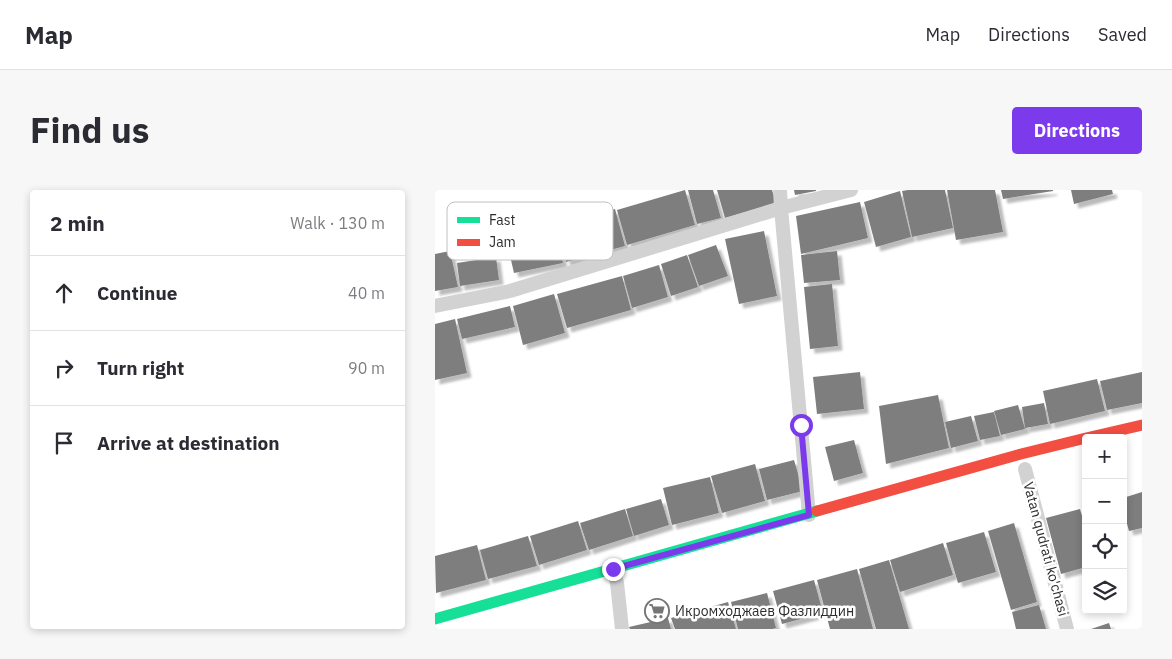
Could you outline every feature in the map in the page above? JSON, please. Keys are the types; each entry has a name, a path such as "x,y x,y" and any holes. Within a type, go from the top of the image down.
{"main road":[{"path":"1103,434 1142,425"},
{"path":"435,619 1021,454 1082,439"}],"street":[{"path":"780,190 809,515"},
{"path":"613,260 781,208 851,190"},
{"path":"435,306 511,291 612,260"},
{"name":"Vatan qudrati ko'chasi","path":"1024,469 1067,629"},
{"path":"613,569 617,583 622,629"}],"building":[{"path":"685,190 695,225 627,245 617,210"},
{"path":"688,190 713,190 721,218 697,224"},
{"path":"717,190 772,190 776,203 725,218"},
{"path":"794,190 816,190 816,191 795,195"},
{"path":"945,190 953,228 912,237 902,191"},
{"path":"947,190 995,190 1003,232 956,240"},
{"path":"1001,190 1053,190 1053,191 1003,199"},
{"path":"1071,190 1112,190 1113,194 1074,204"},
{"path":"900,191 911,237 876,247 864,202"},
{"path":"860,202 868,238 801,254 796,216"},
{"path":"615,209 625,246 613,249 613,210"},
{"path":"764,231 777,296 739,304 725,239"},
{"path":"716,245 728,276 699,286 688,255"},
{"path":"837,251 840,280 804,283 801,255"},
{"path":"447,252 447,260 452,260 458,287 435,291 435,254"},
{"path":"687,255 698,287 671,296 661,264"},
{"path":"476,260 496,260 499,280 460,286 457,263"},
{"path":"511,260 562,260 563,263 514,273"},
{"path":"659,265 668,297 632,308 623,276"},
{"path":"622,276 631,310 567,328 557,294"},
{"path":"832,284 838,346 810,349 804,287"},
{"path":"554,294 565,333 523,345 513,306"},
{"path":"510,306 515,327 462,339 457,319"},
{"path":"455,319 467,373 435,380 435,324"},
{"path":"860,372 864,409 817,414 813,377"},
{"path":"1142,372 1142,403 1107,410 1100,381"},
{"path":"1097,379 1105,411 1050,424 1043,391"},
{"path":"938,395 949,448 886,464 879,406"},
{"path":"1044,403 1048,424 1025,428 1022,407"},
{"path":"1018,405 1025,429 1001,435 994,411"},
{"path":"994,412 1000,436 980,440 974,416"},
{"path":"971,416 978,441 951,448 945,422"},
{"path":"854,440 863,473 834,481 825,447"},
{"path":"794,460 803,491 767,500 759,469"},
{"path":"755,464 765,501 722,513 711,476"},
{"path":"710,477 719,513 672,525 663,488"},
{"path":"1142,492 1142,528 1129,531 1127,524 1127,497"},
{"path":"661,499 669,525 634,536 626,509"},
{"path":"625,509 633,536 589,550 580,523"},
{"path":"1080,509 1082,516 1082,568 1061,574 1046,518"},
{"path":"578,521 587,550 539,565 530,536"},
{"path":"1014,523 1037,602 1011,610 988,531"},
{"path":"984,532 996,572 958,583 946,543"},
{"path":"528,536 537,566 488,579 480,550"},
{"path":"943,543 953,575 900,592 890,560"},
{"path":"477,545 486,580 436,593 435,556"},
{"path":"889,560 909,629 876,629 859,569"},
{"path":"857,569 873,629 830,629 817,580"},
{"path":"814,580 823,613 782,624 773,591"},
{"path":"767,593 776,628 738,629 731,602"},
{"path":"728,602 736,629 675,629 671,618"},
{"path":"1039,605 1046,629 1016,629 1012,612"},
{"path":"668,618 671,629 630,629 629,627"},
{"path":"1109,623 1111,629 1091,629"}],"traffic: fast":[{"path":"435,619 817,511"}],"traffic: jam":[{"path":"1103,434 1142,425"},
{"path":"817,511 1021,454 1082,439"}],"place":[{"name":"Икромходжаев Фазлиддин","path":"657,611"}],"route":[{"path":"613,569 809,515 801,425"}]}
